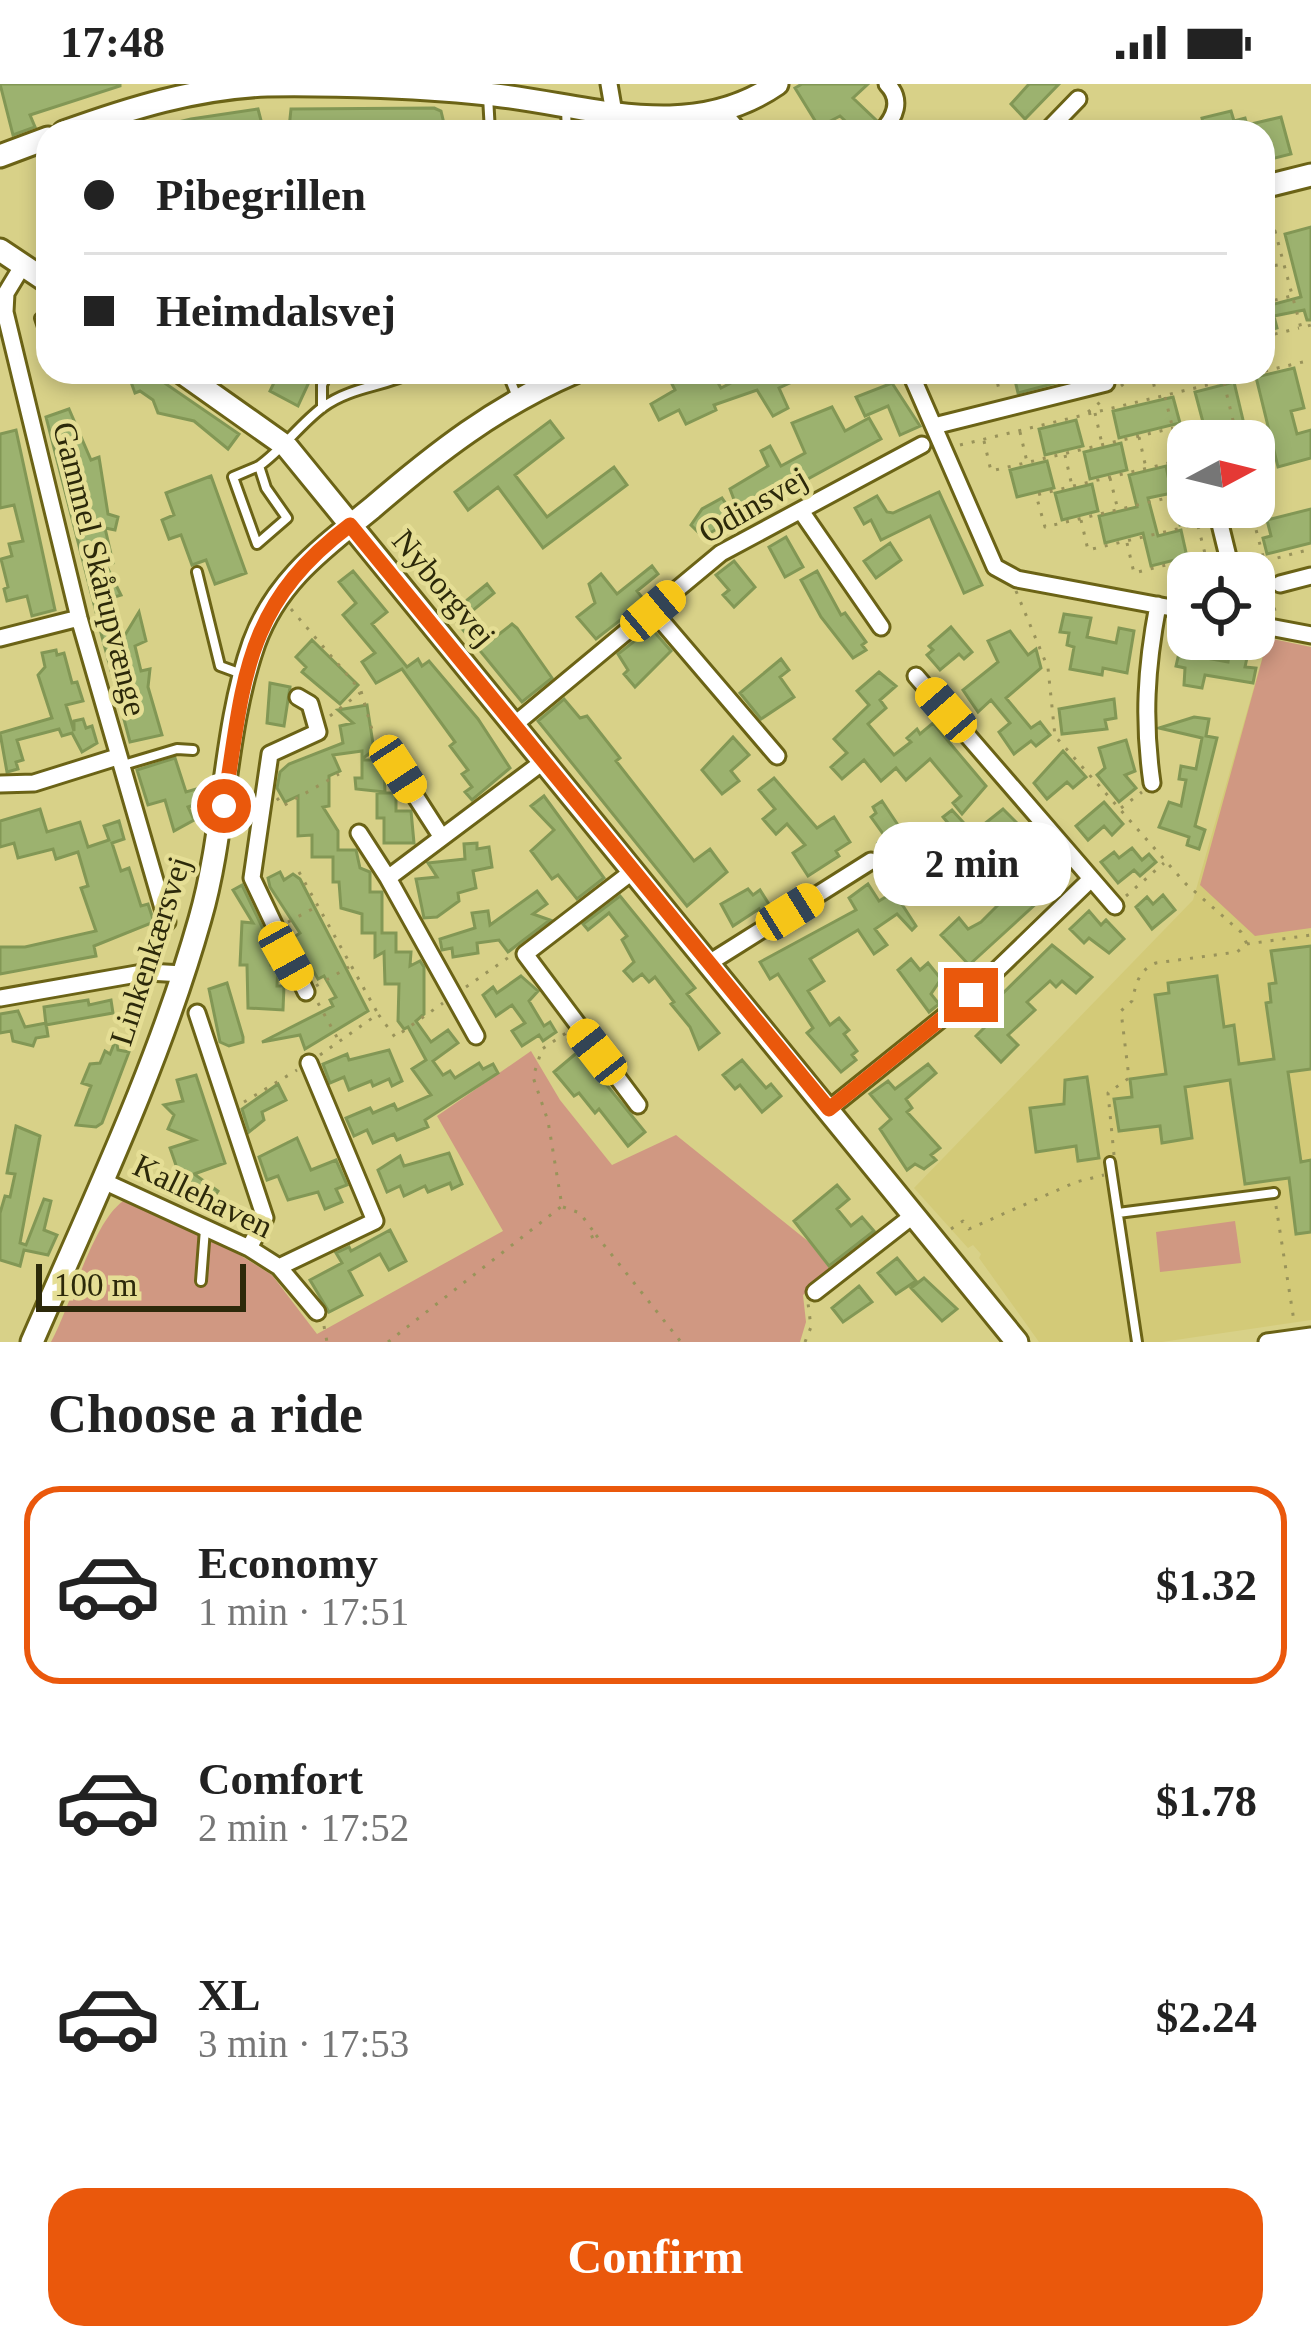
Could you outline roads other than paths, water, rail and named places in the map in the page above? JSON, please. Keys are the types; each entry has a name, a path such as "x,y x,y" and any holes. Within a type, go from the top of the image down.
{"street":[{"path":"101,120 140,104 204,90 269,84 488,94 668,119 723,112 777,84"},
{"path":"609,84 614,113"},
{"path":"887,84 896,104 893,120"},
{"path":"1057,120 1078,98"},
{"path":"723,112 730,120"},
{"path":"0,155 36,145"},
{"path":"1275,184 1311,175"},
{"path":"0,250 36,274"},
{"name":"Gammel Skårupvænge","path":"23,265 7,293 5,312 118,761 165,885 167,922"},
{"name":"Nyborgvej","path":"198,384 286,447 1017,1342"},
{"name":"Linkenkærsvej","path":"32,1342 101,1180 215,861 246,676 263,620 305,561 457,436 517,397 547,384"},
{"path":"915,384 995,567 1017,579 1167,607"},
{"path":"938,434 1103,384"},
{"name":"Odinsvej","path":"514,725 722,554 922,445"},
{"path":"801,511 881,628"},
{"path":"1280,584 1311,576"},
{"path":"1152,783 1144,699 1158,605"},
{"path":"653,611 778,756"},
{"path":"0,638 79,618"},
{"path":"1275,628 1311,635"},
{"path":"916,676 1114,906"},
{"path":"298,697 310,704 318,732 269,754 252,878 306,992"},
{"path":"0,784 34,783 118,761"},
{"path":"388,878 544,761"},
{"path":"398,769 441,836"},
{"path":"224,806 260,808"},
{"path":"358,832 476,1036"},
{"path":"709,963 871,861"},
{"path":"633,871 525,954 638,1105"},
{"path":"829,1109 971,995 1091,879"},
{"path":"0,998 174,973"},
{"path":"197,1013 265,1218 249,1248"},
{"name":"Kallehaven","path":"279,1267 375,1221 308,1063"},
{"name":"Kallehaven","path":"101,1180 249,1248 279,1267 317,1312"},
{"path":"815,1292 914,1214"},
{"path":"1267,1342 1304,1337"}],"lane":[{"path":"488,94 489,120"},
{"path":"566,104 567,120"},
{"path":"322,384 322,408"},
{"path":"259,466 266,488 287,518 257,544 233,477 286,447 322,408 369,384"},
{"path":"512,384 517,397"},
{"path":"197,572 220,666 246,676"},
{"path":"118,761 177,748 193,750"},
{"path":"1110,1162 1137,1342"},
{"path":"1118,1213 1274,1193"},
{"path":"201,1281 205,1227"}]}
